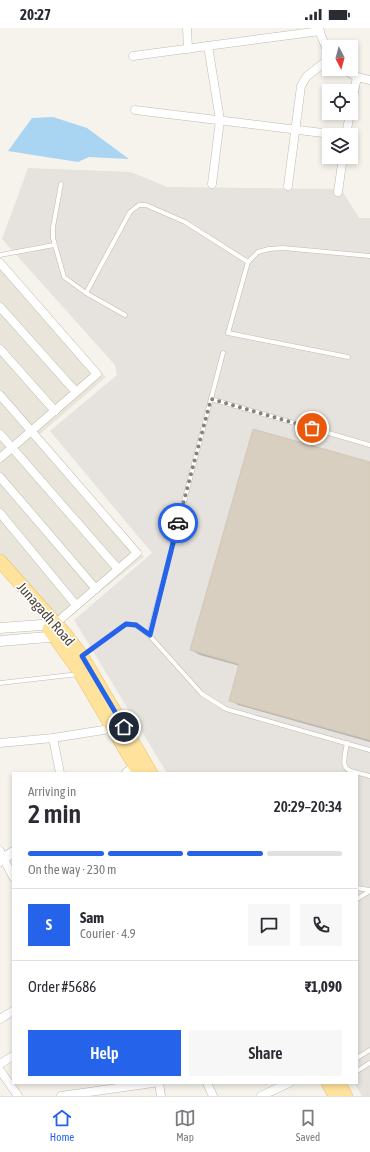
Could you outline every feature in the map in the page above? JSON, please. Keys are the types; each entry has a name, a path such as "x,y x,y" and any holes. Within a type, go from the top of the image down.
{"main road":[{"name":"Junagadh Road","path":"0,561 56,630 82,656 118,728"},
{"path":"0,575 56,630 81,674 118,728 137,769 148,772"},
{"path":"329,1084 335,1096"},
{"path":"340,1084 346,1096"}],"street":[{"path":"187,28 188,49"},
{"path":"133,56 319,30 323,40"},
{"path":"208,46 220,120 212,184"},
{"path":"288,186 301,86 307,76 322,64"},
{"path":"356,84 357,77 370,80"},
{"path":"135,110 322,133"},
{"path":"338,192 342,164"},
{"path":"0,263 97,374 0,458"},
{"path":"0,307 76,392"},
{"path":"0,349 55,410"},
{"path":"0,395 137,553 76,605 56,630 0,640"},
{"path":"0,434 118,569"},
{"path":"0,477 96,588"},
{"path":"0,513 76,605"},
{"path":"0,628 56,630"},
{"path":"0,743 53,738 118,728"},
{"path":"53,738 60,772"},
{"path":"12,852 1,857 12,875"},
{"path":"0,1019 12,1012"},
{"path":"0,1064 12,1057"},
{"path":"0,1070 18,1096"},
{"path":"61,1096 114,1086 140,1084"},
{"path":"158,1084 161,1096"},
{"path":"207,1084 213,1096"},
{"path":"261,1096 287,1084"}],"lane":[{"path":"61,184 53,228 54,245 64,277 86,293 125,316"},
{"path":"86,293 130,212 140,205 185,222 248,262"},
{"path":"0,255 54,245"},
{"path":"348,357 228,333 248,262 258,252 269,249 283,248 370,256"},
{"path":"150,635 223,353"},
{"path":"211,399 370,445"},
{"path":"82,656 126,624 136,625 150,635 202,694 226,709 370,750"},
{"path":"0,683 81,674"},
{"path":"347,743 343,761 344,766 348,770 355,772"},
{"path":"358,773 370,776"},
{"path":"358,888 370,890"},
{"path":"358,898 370,890"},
{"path":"358,1057 370,1050"},
{"path":"358,1070 370,1063"}],"shaded area":[{"path":"28,168 131,172 167,187 341,189 359,218 370,218 370,1096 362,1096 355,1084 358,1084 358,772 166,772 74,620 152,553 50,431 117,375 115,365 2,239"},
{"path":"0,263 106,377 39,435 144,557 60,623 0,554"}],"water":[{"path":"53,117 87,128 129,159 89,157 78,162 8,151 32,118"}],"building":[{"path":"253,429 370,462 370,740 229,701 239,664 190,650"}],"way so far":[{"path":"178,523 211,399 312,428"}],"route":[{"path":"124,727 82,656 126,624 132,623 150,635 178,523"}]}
